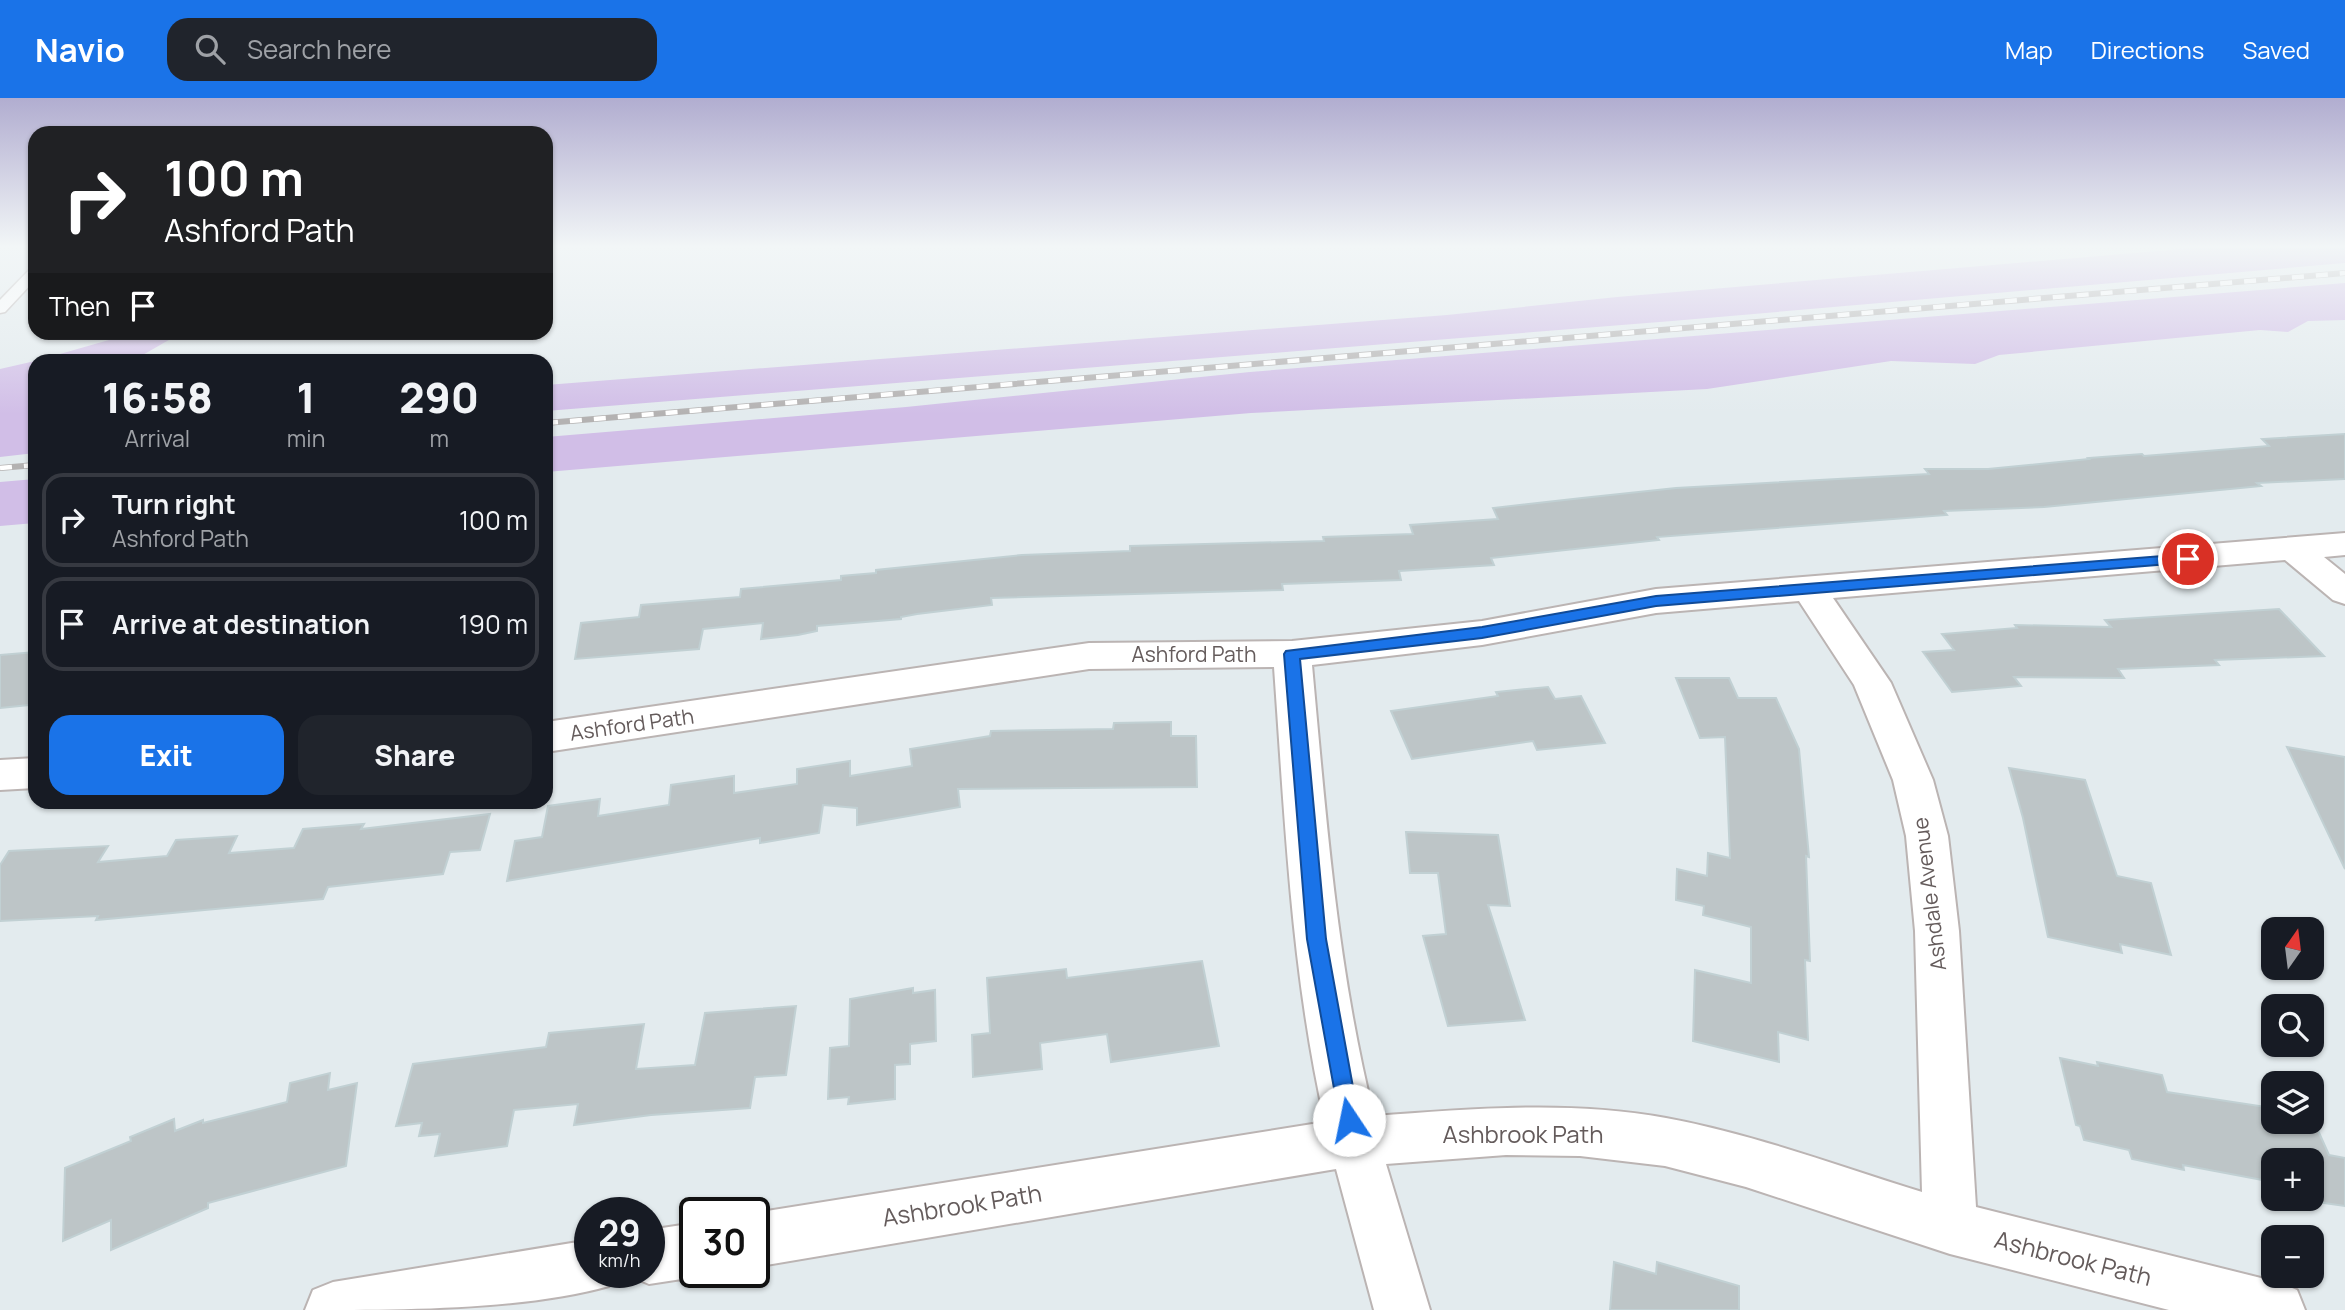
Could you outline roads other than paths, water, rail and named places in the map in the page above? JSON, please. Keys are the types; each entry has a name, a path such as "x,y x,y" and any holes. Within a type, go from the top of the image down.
{"street":[{"name":"Ashford Path","path":"553,736 1089,656 1292,654 1482,633 1656,601 2345,544"},
{"path":"2295,550 2345,592"},
{"name":"Ashdale Avenue","path":"1810,590 1872,683 1913,780 1927,836 1937,932 1950,1227"},
{"path":"1292,654 1317,939 1353,1142 1402,1310"},
{"path":"0,775 28,773"},
{"name":"Ashbrook Path","path":"770,1237 1353,1142 1506,1131 1580,1132 1665,1142 1746,1162 1950,1227 2277,1310"},
{"path":"333,1310 574,1270"}],"railway":[{"path":"553,422 2002,302"},
{"path":"0,468 28,466"}]}
